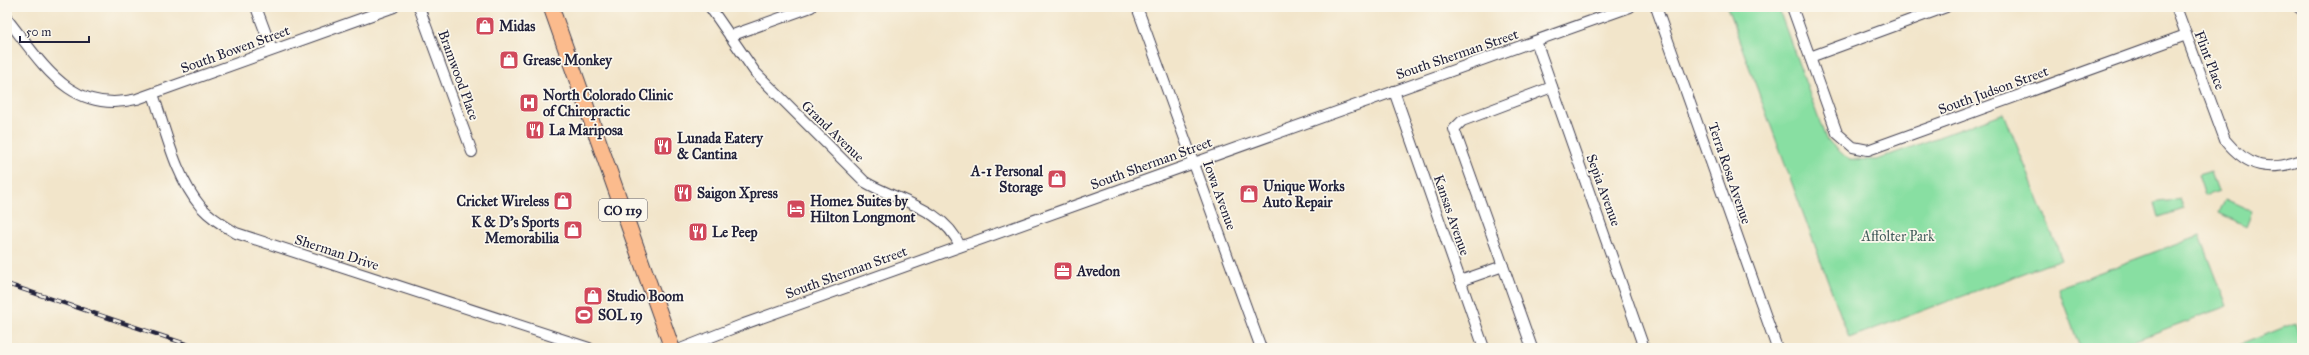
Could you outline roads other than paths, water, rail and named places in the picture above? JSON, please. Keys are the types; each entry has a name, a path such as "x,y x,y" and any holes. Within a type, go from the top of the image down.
{"highway":[{"name":"CO 119","path":"552,7 672,348"}],"street":[{"path":"256,7 272,50"},
{"name":"South Bowen Street","path":"7,19 55,79 67,89 85,98 111,103 132,101 153,94 394,7"},
{"name":"Bramwood Place","path":"419,7 472,152"},
{"name":"Grand Avenue","path":"710,7 756,72 865,182 878,190 899,196 918,206 949,228 960,246"},
{"path":"730,36 811,7"},
{"name":"Iowa Avenue","path":"1137,7 1261,348"},
{"name":"South Sherman Street","path":"683,348 960,246 1630,7"},
{"name":"Terra Rosa Avenue","path":"1656,7 1777,348"},
{"name":"South Judson Street","path":"1792,7 1837,133 1845,142 1856,148 1868,150 2186,34"},
{"path":"1810,56 1946,7"},
{"name":"Flint Place","path":"2176,7 2226,140 2236,152 2249,162 2264,167 2280,167 2302,160"},
{"path":"2298,7 2302,10"},
{"name":"Sepia Avenue","path":"1536,41 1644,348"},
{"path":"1532,348 1454,129 1462,121 1552,87"},
{"name":"Kansas Avenue","path":"1394,91 1484,348"},
{"name":"Sherman Drive","path":"153,94 189,190 202,207 218,222 236,233 589,348"},
{"path":"1460,281 1502,266"}],"railway":[{"path":"7,284 198,348"}],"place":[{"name":"Midas","path":"485,26"},
{"name":"Grease Monkey","path":"509,60"},
{"name":"North Colorado Clinic of Chiropractic","path":"529,103"},
{"name":"La Mariposa","path":"535,130"},
{"name":"Lunada Eatery & Cantina","path":"663,146"},
{"name":"A-1 Personal Storage","path":"1057,179"},
{"name":"Saigon Xpress","path":"683,193"},
{"name":"Unique Works Auto Repair","path":"1249,194"},
{"name":"Cricket Wireless","path":"563,201"},
{"name":"Home2 Suites by Hilton Longmont","path":"796,209"},
{"name":"K & D's Sports Memorabilia","path":"573,230"},
{"name":"Le Peep","path":"698,232"},
{"name":"Avedon","path":"1063,271"},
{"name":"Studio Boom","path":"593,296"},
{"name":"SOL 19","path":"584,315"}],"park label":[{"name":"Affolter Park","path":"1898,236"}]}
